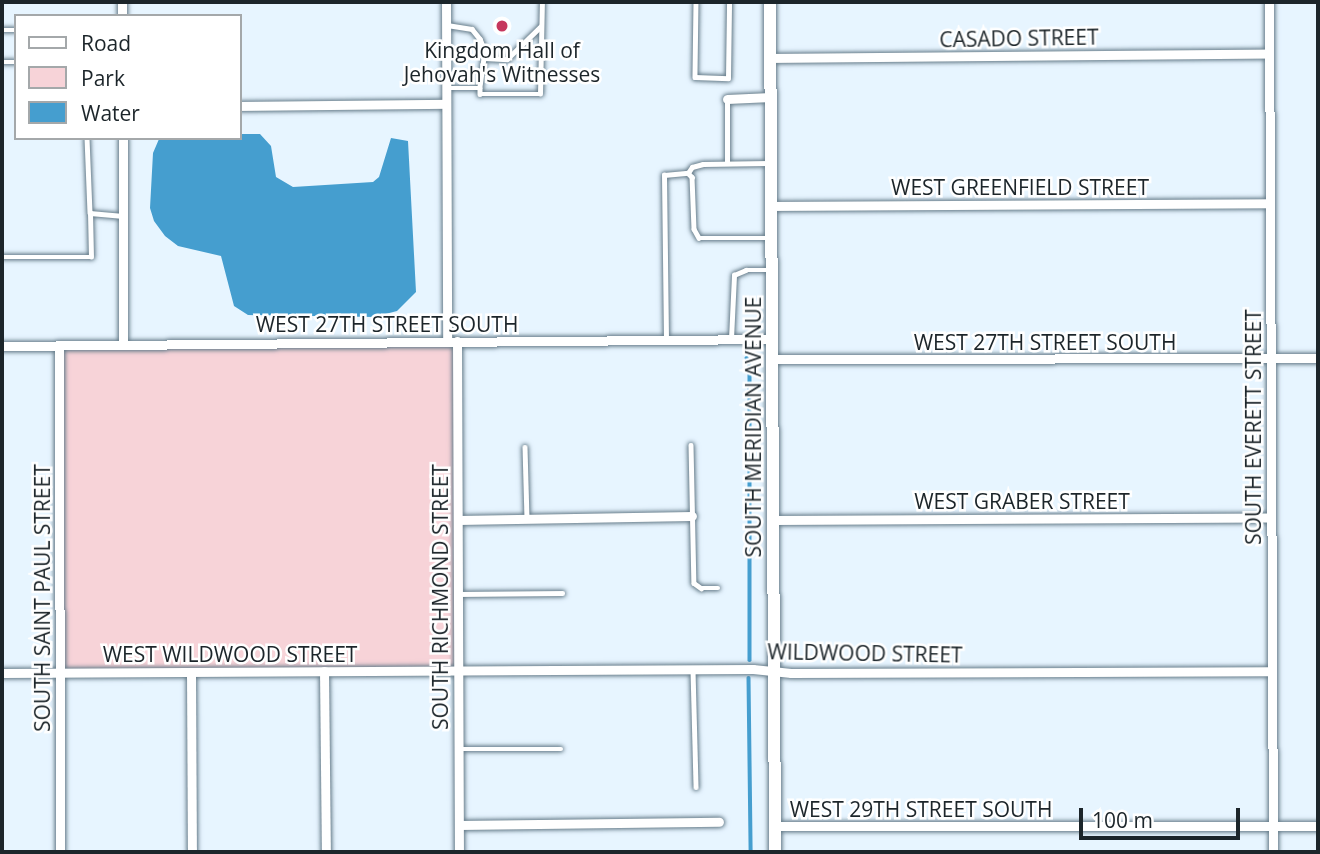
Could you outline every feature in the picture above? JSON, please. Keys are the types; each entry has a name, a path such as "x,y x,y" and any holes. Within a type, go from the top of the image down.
{"main road":[{"name":"SOUTH MERIDIAN AVENUE","path":"770,2 775,852"}],"street":[{"name":"SOUTH RICHMOND STREET","path":"446,2 446,104 458,520 459,852"},
{"name":"SOUTH EVERETT STREET","path":"1269,2 1273,852"},
{"name":"CASADO STREET","path":"771,58 1269,54"},
{"path":"727,99 771,97"},
{"path":"242,106 446,104"},
{"path":"123,140 123,343"},
{"name":"WEST GREENFIELD STREET","path":"771,206 1269,203"},
{"name":"WEST 27TH STREET SOUTH","path":"2,346 772,339"},
{"name":"SOUTH SAINT PAUL STREET","path":"59,345 60,852"},
{"name":"WEST 27TH STREET SOUTH","path":"772,359 1318,358"},
{"path":"458,520 692,516"},
{"name":"WEST GRABER STREET","path":"773,520 1271,517"},
{"name":"WEST WILDWOOD STREET","path":"2,673 458,670"},
{"name":"WILDWOOD STREET","path":"458,670 1271,671"},
{"path":"324,671 326,852"},
{"path":"191,672 192,852"},
{"path":"459,825 719,822"},
{"name":"WEST 29TH STREET SOUTH","path":"775,826 1318,826"}],"lane":[{"path":"446,25 472,29 480,39 485,58 480,94 540,94 542,2"},
{"path":"696,2 695,77 728,78 729,2"},
{"path":"485,58 508,59 541,26"},
{"path":"446,88 480,88"},
{"path":"727,99 727,163"},
{"path":"2,257 91,257 87,140"},
{"path":"667,340 662,179 667,173 688,173 698,165 771,163"},
{"path":"688,173 692,177 696,236 771,238"},
{"path":"90,213 123,216"},
{"path":"731,339 734,275 746,270 772,270"},
{"path":"691,445 694,583 701,588 718,588"},
{"path":"526,447 527,519"},
{"path":"458,594 562,593"},
{"path":"693,669 696,787"},
{"path":"458,748 561,748"}],"green space":[{"path":"457,341 458,671 60,673 59,345"}],"water":[{"path":"242,134 260,134 271,146 276,177 293,187 373,182 379,177 391,138 408,141 416,292 397,311 374,317 248,315 234,306 221,256 178,246 165,236 154,221 150,208 153,153 159,140 242,140"}],"waterway":[{"path":"747,358 750,366 750,660"},
{"path":"749,678 751,852"}],"place":[{"name":"Kingdom Hall of Jehovah's Witnesses","path":"502,26"}]}
